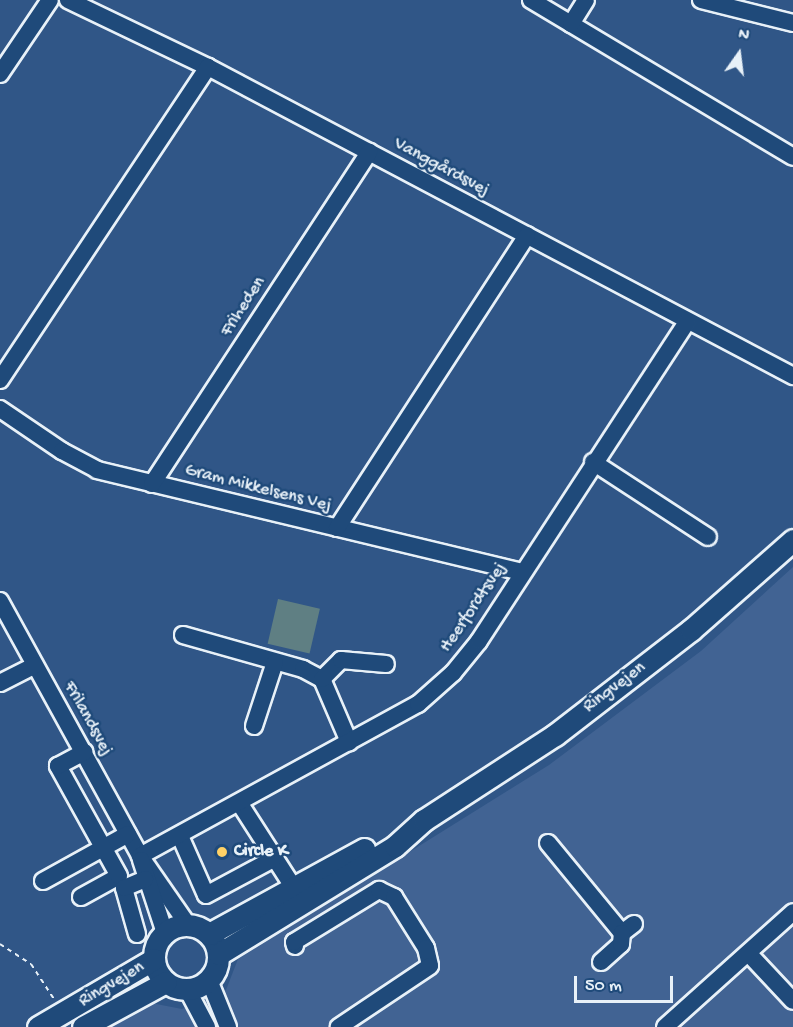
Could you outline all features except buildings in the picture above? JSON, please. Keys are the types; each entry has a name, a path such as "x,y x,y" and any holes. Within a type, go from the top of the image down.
{"main road":[{"name":"Ringvejen","path":"209,934 424,820 564,728 691,630 793,540"},
{"name":"Ringvejen","path":"219,954 394,846 424,820"},
{"path":"188,925 209,934 219,954 209,980 187,989 166,982 154,959 159,940 165,933 188,925"},
{"name":"Ringvejen","path":"39,1027 154,959"},
{"name":"Ringvejen","path":"83,1027 166,982"}],"street":[{"path":"0,74 50,0"},
{"name":"Vanggårdsvej","path":"68,0 208,67 793,376"},
{"path":"531,0 793,157"},
{"path":"571,24 586,0"},
{"path":"701,0 793,23"},
{"path":"0,380 208,67"},
{"name":"Friheden","path":"152,483 369,152"},
{"path":"337,528 527,235"},
{"name":"Heerfordtsvej","path":"140,856 240,804 418,704 453,673 479,641 593,462 688,321"},
{"name":"Gram Mikkelsens Vej","path":"0,409 62,452 98,470 522,572"},
{"path":"593,462 708,537"},
{"name":"Frilandsvej","path":"0,601 140,856 188,925"},
{"path":"183,635 275,662 322,679 349,742"},
{"path":"322,679 341,660 386,664"},
{"path":"254,726 275,662"},
{"path":"0,683 35,665"},
{"path":"81,897 118,876 58,766 84,752"},
{"path":"240,804 273,859 294,888"},
{"path":"43,881 128,834"},
{"path":"180,836 206,895 273,859"},
{"path":"548,843 628,929 621,944 601,962"},
{"name":"Frilandsvej","path":"140,856 145,879 165,933"},
{"path":"137,934 124,888 145,879"},
{"path":"295,946 294,942 379,890 394,897 426,948 430,966 339,1027"},
{"path":"665,1027 749,954 793,912"},
{"path":"749,954 793,1001"},
{"path":"209,980 228,1027"},
{"path":"187,989 207,1027"}],"path":[{"path":"0,944 30,964 63,1013"}],"shaded area":[{"path":"793,567 793,1027 105,1027 151,1003 182,1009 226,990 238,959 549,765 701,651"}],"green space":[{"path":"278,599 320,609 310,653 268,644"}],"place":[{"name":"Circle K","path":"222,852"}]}
